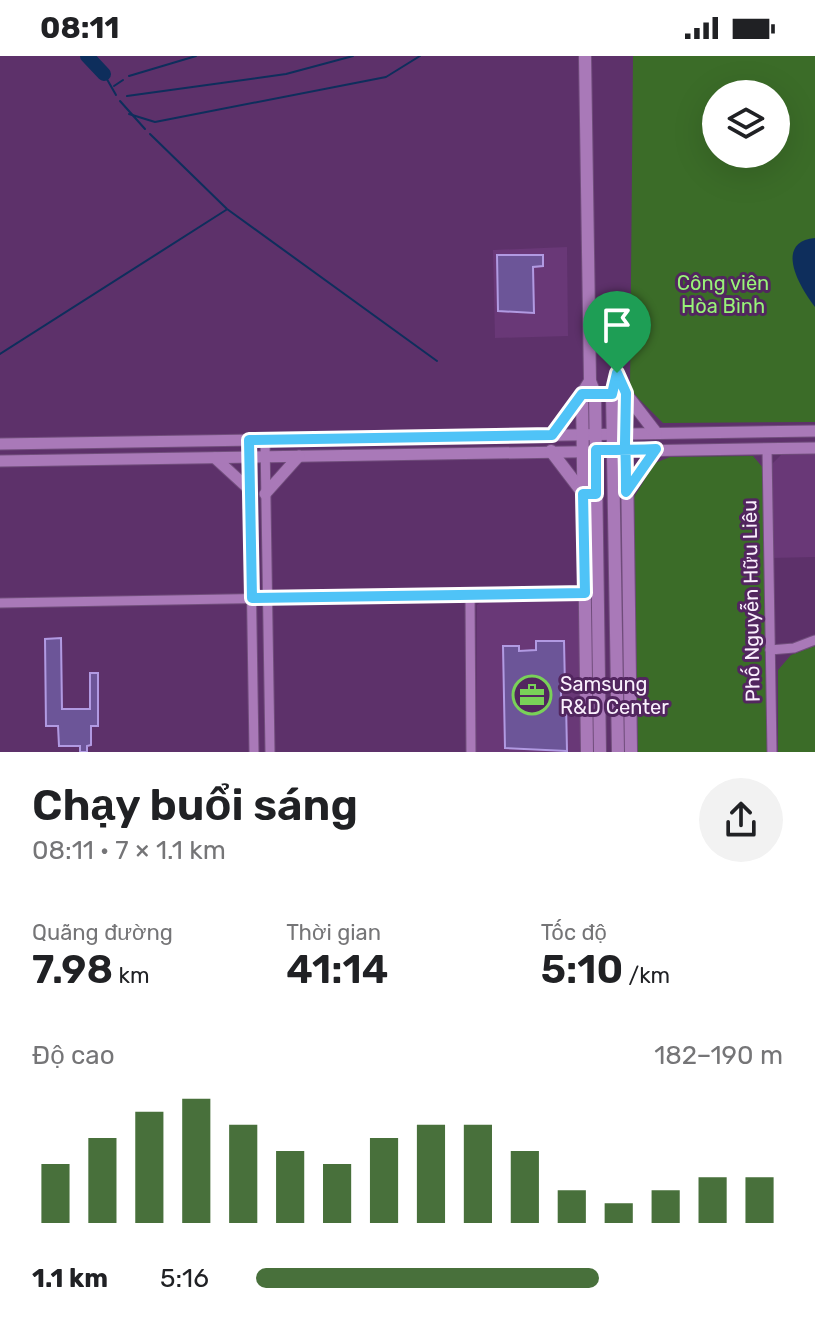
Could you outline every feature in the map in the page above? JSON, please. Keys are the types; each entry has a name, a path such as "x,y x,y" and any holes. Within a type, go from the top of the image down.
{"main road":[{"path":"585,56 590,381 585,593 587,752"},
{"path":"617,373 631,752"},
{"path":"552,435 589,394 619,394 656,433"},
{"path":"618,752 620,492 656,449"},
{"path":"551,451 589,494 600,752"}],"street":[{"path":"767,431 767,449"},
{"path":"0,444 815,431"},
{"path":"249,440 254,752"},
{"path":"265,440 270,752"},
{"path":"0,461 815,448"},
{"name":"Phố Nguyễn Hữu Liêu","path":"767,449 772,752"},
{"path":"265,494 299,456"},
{"path":"215,458 250,490"},
{"path":"0,603 585,593"},
{"path":"470,594 471,752"},
{"path":"770,650 794,648 815,640"}],"shaded area":[{"path":"567,247 568,336 495,338 493,250"},
{"path":"815,454 815,557 771,558 770,466 781,455"},
{"path":"574,596 581,602 585,752 476,752 477,605 488,597"}],"green space":[{"name":"Công viên Hòa Bình","path":"633,56 815,56 815,422 663,423 630,390"},
{"path":"753,456 764,469 768,752 638,752 634,497 655,463 670,457"},
{"path":"815,646 815,752 778,752 778,670 791,655"}],"water":[{"path":"815,238 815,307 797,278 793,257 795,248 802,241"}],"building":[{"path":"497,255 543,255 543,266 533,267 534,313 498,311"},
{"path":"61,638 62,709 90,709 90,673 98,673 98,726 91,726 91,745 87,746 87,752 80,752 80,746 59,746 58,726 46,726 45,639"},
{"name":"Samsung R&D Center","path":"536,641 564,641 565,687 561,687 561,702 566,702 567,751 505,748 503,646 519,646 519,651 536,650"}],"waterway":[{"path":"87,56 104,74"},
{"path":"129,76 196,56"},
{"path":"127,96 286,74 353,56"},
{"path":"129,114 155,122 386,77 420,56"},
{"path":"104,74 116,95"},
{"path":"114,86 123,80"},
{"path":"120,101 145,129"},
{"path":"150,134 227,209 437,361"},
{"path":"0,354 226,210"}],"place":[{"name":"Samsung R&D Center","path":"532,695"}],"route":[{"path":"617,373 612,394 582,394 552,435 249,440 252,598 585,593 583,494 596,494 596,450 626,450 634,450 656,449 626,492 626,450 625,443 626,393 617,373"}]}
